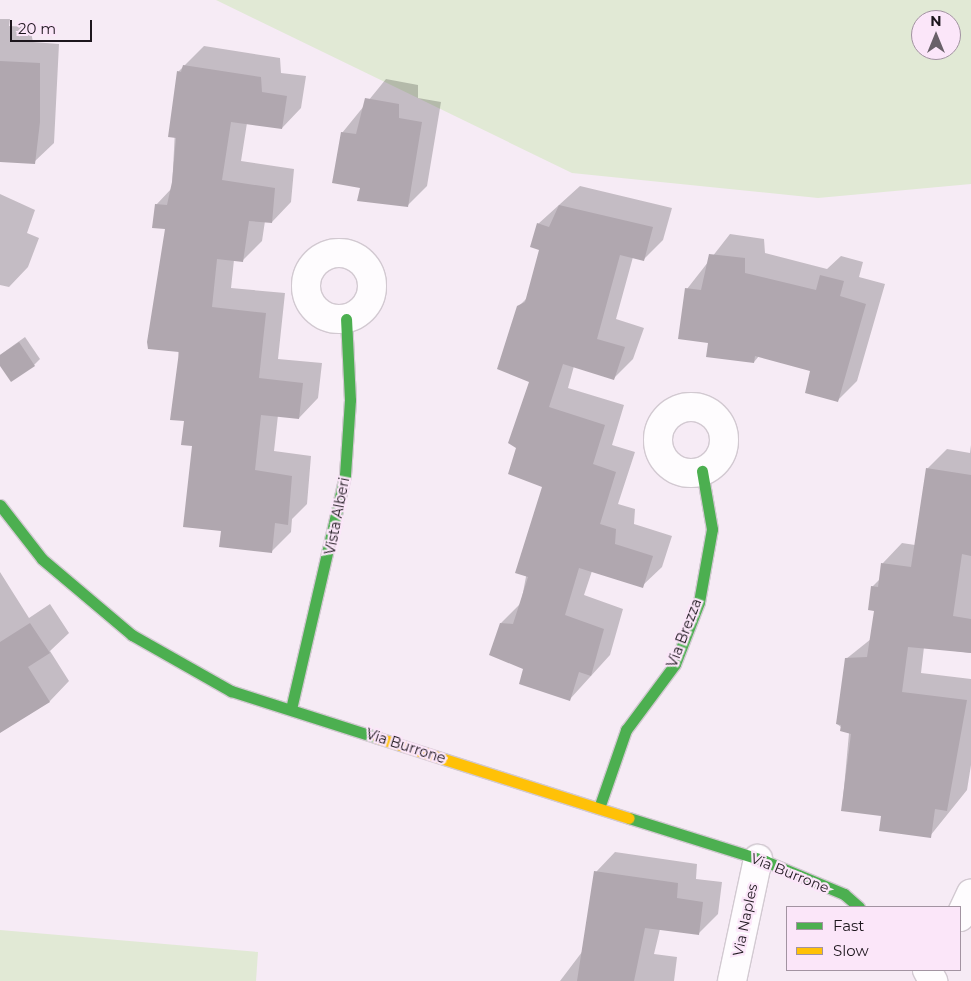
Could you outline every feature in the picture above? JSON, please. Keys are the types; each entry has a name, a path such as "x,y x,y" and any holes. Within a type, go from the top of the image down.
{"street":[{"name":"Vista Alberi","path":"291,709 321,594 345,475 350,400 346,319"},
{"name":"Via Brezza","path":"599,808 626,730 676,664 698,602 712,530 702,471"},
{"name":"Via Burrone","path":"0,505 42,559 132,635 231,691 758,859 844,894 858,906"},
{"name":"Via Naples","path":"732,981 758,859"},
{"path":"961,914 971,893"}],"green space":[{"path":"216,0 971,0 971,184 818,198 572,173"},
{"path":"0,930 258,952 256,981 0,981"}],"building":[{"path":"0,61 40,63 40,122 35,164 0,162"},
{"path":"183,65 261,77 262,92 287,96 282,129 231,122 222,180 275,188 272,223 249,221 243,262 217,259 212,307 266,313 259,378 303,383 299,419 261,415 255,470 292,476 288,525 275,523 272,553 219,547 221,531 183,527 192,446 181,445 184,421 170,420 179,352 148,349 147,342 165,229 152,228 155,204 167,205 172,182 176,138 168,137 177,71 181,72"},
{"path":"365,98 399,104 399,118 422,122 408,207 357,201 360,188 332,183 341,132 356,134"},
{"path":"559,205 653,227 644,261 620,255 597,339 625,347 614,380 563,364 549,407 605,425 593,464 616,472 600,524 616,529 615,544 653,556 643,588 579,568 565,615 604,629 591,676 579,672 570,701 519,684 523,669 489,655 500,623 513,624 528,577 515,573 542,487 508,474 516,448 508,443 529,382 497,369 517,306 525,302 539,250 530,247 537,223 549,227"},
{"path":"709,254 745,258 745,273 816,290 820,275 844,281 840,296 866,304 838,402 805,393 810,371 755,356 754,363 706,357 708,343 678,339 685,288 701,290"},
{"path":"19,342 35,366 11,382 0,366 0,355"},
{"path":"926,468 971,475 971,556 962,554 953,616 971,619 971,653 908,647 902,692 967,700 947,811 935,809 931,838 879,831 881,816 841,811 851,734 840,731 841,725 836,724 845,658 867,657 874,611 868,610 871,586 878,587 881,563 911,567"},
{"path":"30,623 50,653 28,667 50,702 0,733 0,642"},
{"path":"594,871 678,883 677,898 703,902 699,935 645,928 634,981 577,981"}],"traffic: fast":[{"path":"291,709 345,475 350,400 346,319"},
{"path":"599,808 626,730 675,664 699,602 712,529 702,471"},
{"path":"0,505 42,559 132,635 231,691 378,738"},
{"path":"629,818 765,861 844,894 858,906"}],"traffic: slow":[{"path":"378,738 629,818"}]}
